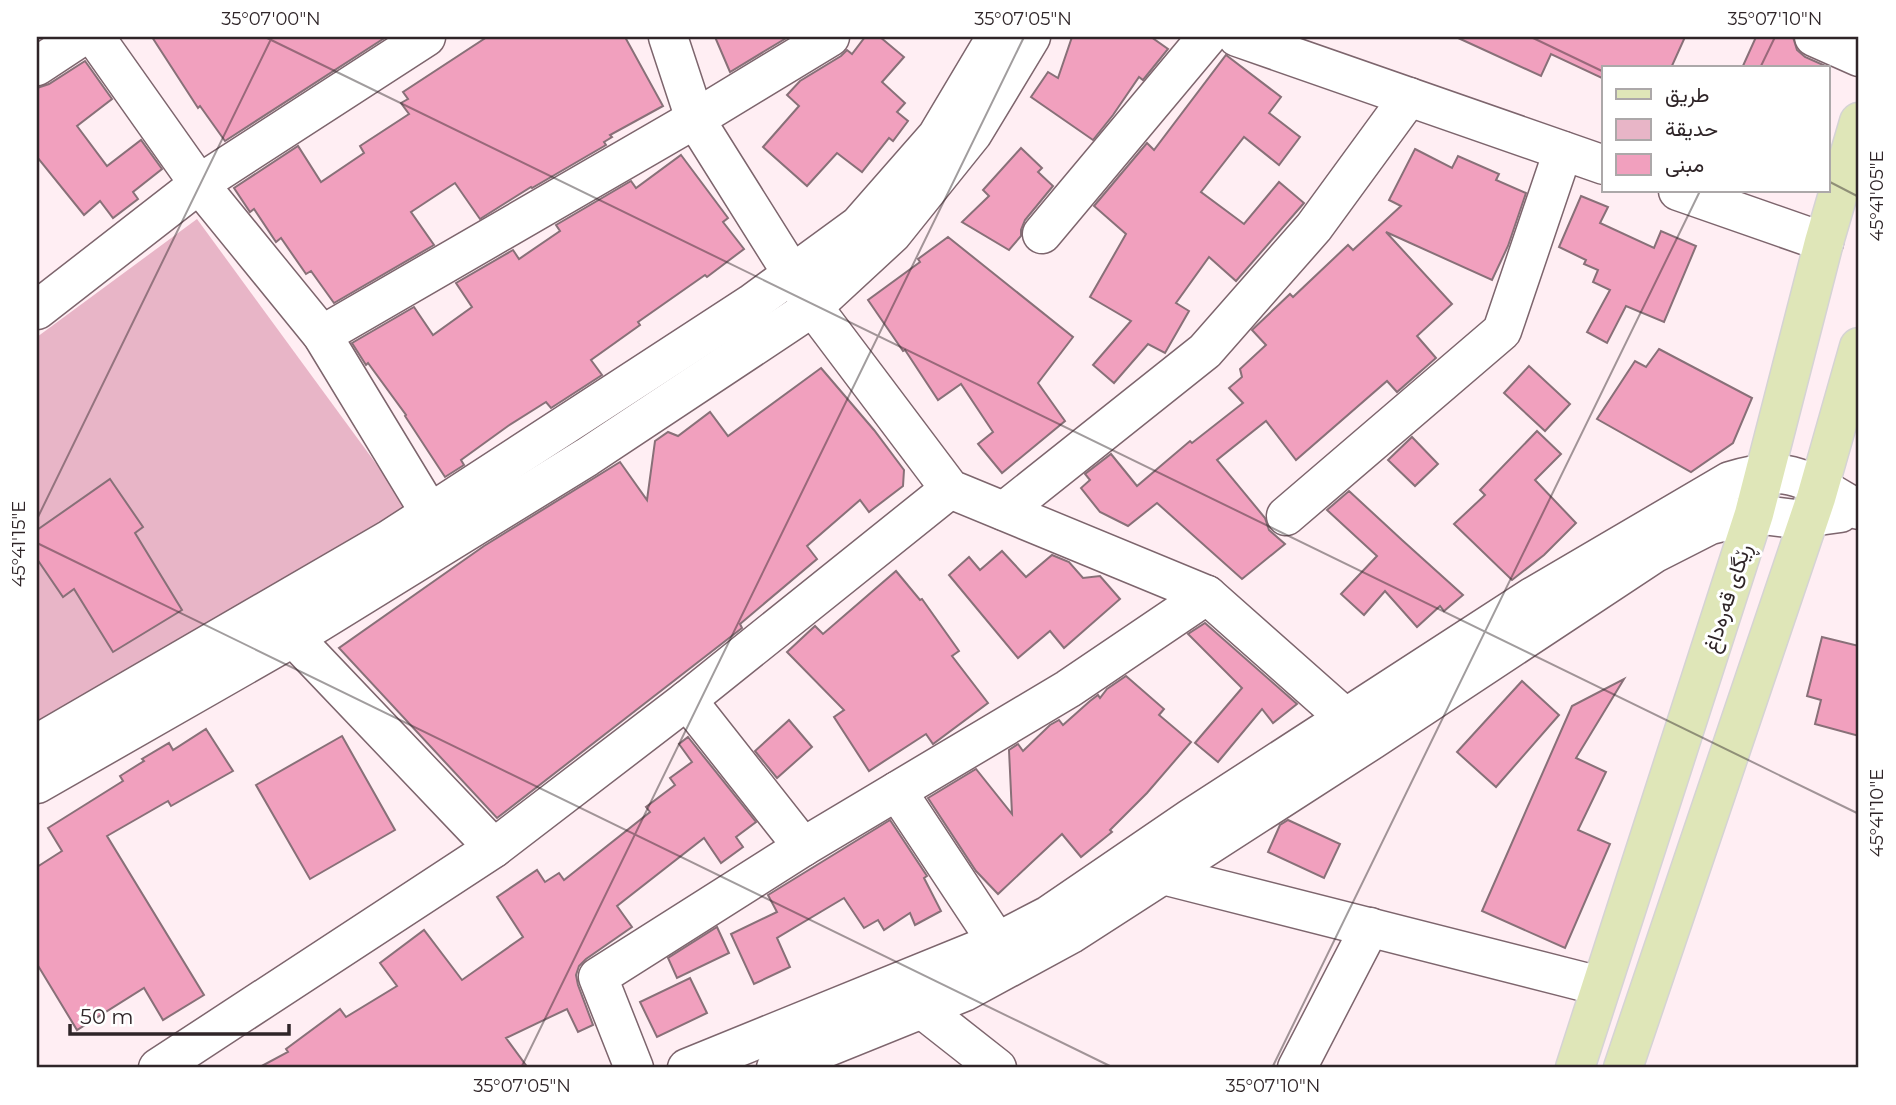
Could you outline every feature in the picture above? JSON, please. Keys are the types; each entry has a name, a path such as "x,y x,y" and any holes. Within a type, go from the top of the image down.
{"main road":[{"name":"ڕێگای قەرەداغ","path":"1574,1068 1754,514 1824,242 1859,122"},
{"path":"1623,1068 1814,502 1859,346"}],"street":[{"path":"37,66 81,37"},
{"path":"95,37 199,184 321,335 430,513"},
{"path":"37,310 199,184 426,37"},
{"path":"668,37 695,119 813,307 950,489 1207,595 1359,730"},
{"path":"321,335 695,119 830,37"},
{"path":"37,744 390,539 751,304 859,225 937,136 996,37"},
{"path":"37,784 294,638 586,457 813,307 900,224 973,133 1031,37"},
{"path":"1042,234 1207,37"},
{"path":"1237,37 1602,164"},
{"path":"1814,37 1859,57"},
{"path":"1004,511 1205,351 1314,227 1409,97"},
{"path":"1286,516 1502,331 1563,150"},
{"path":"1681,192 1824,242"},
{"path":"776,1068 964,992 1071,934 1163,875 1359,730 1532,597 1730,481 1765,472 1779,472 1814,502 1859,510"},
{"path":"158,1068 495,848 687,700 950,489"},
{"path":"687,1068 998,942 1049,915 1191,818 1359,730 1655,553 1710,525 1754,514 1796,519 1814,502"},
{"path":"634,1068 598,978 803,847 1068,690 1207,595"},
{"path":"294,638 495,848"},
{"path":"687,700 803,847"},
{"path":"897,791 998,942"},
{"path":"1163,875 1600,986"},
{"path":"1297,1068 1370,927"},
{"path":"922,1009 997,1068"}],"green space":[{"path":"197,219 407,506 37,728 37,337"}],"building":[{"path":"152,37 386,37 225,141 200,106 198,108"},
{"path":"487,37 625,37 663,106 610,135 612,137 604,142 606,145 480,219 455,183 411,212 434,245 334,303 311,271 306,274 281,238 276,242 254,209 250,212 234,188 298,146 321,182 364,153 360,146 409,114 401,103 408,99 403,92"},
{"path":"715,37 788,37 730,72"},
{"path":"865,37 880,37 904,57 882,82 905,103 897,112 908,121 893,141 889,138 862,172 837,153 807,186 763,147 799,106 787,95 800,81 847,50 852,54"},
{"path":"1072,37 1151,37 1168,49 1143,80 1139,77 1093,140 1031,97 1048,72 1058,78"},
{"path":"1456,37 1685,37 1672,66 1602,66 1602,78 1551,54 1541,76"},
{"path":"1756,37 1793,37 1797,50 1805,57 1825,66 1743,66"},
{"path":"1226,55 1281,97 1269,113 1300,137 1279,165 1244,137 1201,192 1244,224 1279,182 1304,203 1236,281 1209,257 1176,303 1189,311 1165,353 1148,344 1114,383 1093,365 1131,321 1090,297 1126,234 1094,206 1147,143 1154,150"},
{"path":"85,61 112,99 77,126 107,166 141,140 162,169 133,192 138,199 113,218 100,201 84,215 37,157 37,88 49,84"},
{"path":"1021,148 1042,168 1038,172 1053,186 1025,220 1021,236 1009,250 962,222 989,196 983,190"},
{"path":"1415,149 1452,168 1458,156 1499,174 1496,180 1526,193 1508,246 1492,280 1386,232 1452,304 1417,336 1436,358 1397,392 1387,381 1296,460 1266,421 1217,460 1265,518 1269,530 1285,544 1242,579 1157,503 1128,526 1100,512 1081,488 1090,480 1085,474 1111,454 1137,486 1190,441 1192,443 1243,403 1229,388 1242,377 1240,369 1266,345 1252,330 1290,294 1293,297 1348,245 1353,250 1401,206 1389,200"},
{"path":"681,155 728,218 723,222 744,249 638,322 640,325 591,360 602,375 551,408 546,402 508,426 461,460 464,465 445,477 406,415 352,343 414,307 433,335 472,307 456,283 513,250 519,259 560,231 556,225 631,181 636,188"},
{"path":"1581,196 1608,207 1600,223 1654,248 1661,231 1696,246 1664,322 1626,306 1607,343 1587,332 1610,290 1593,282 1598,270 1584,264 1586,260 1559,247"},
{"path":"948,237 1073,337 1038,383 1065,421 1002,473 978,444 993,432 961,384 938,400 868,300 920,262 918,259"},
{"path":"1659,349 1752,398 1733,443 1691,472 1597,419 1635,361 1646,367"},
{"path":"1529,366 1570,404 1545,431 1504,393"},
{"path":"821,368 904,470 903,486 869,512 860,500 807,546 817,559 740,624 742,628 497,818 339,648 484,546 620,462 647,500 655,441 668,432 678,436 710,412 728,436"},
{"path":"1537,431 1561,454 1535,480 1576,523 1544,555 1512,580 1454,524 1485,495 1480,490"},
{"path":"1412,437 1438,464 1415,486 1388,460"},
{"path":"110,479 143,527 135,533 182,610 113,652 74,589 63,597 37,559 37,530"},
{"path":"1349,491 1463,595 1444,611 1440,606 1417,627 1385,591 1364,615 1341,594 1377,556 1327,510"},
{"path":"1002,551 1026,577 1052,555 1069,562 1083,578 1100,576 1120,599 1064,648 1050,631 1018,658 949,575 969,557 980,570"},
{"path":"896,571 920,600 922,599 959,651 952,656 988,703 933,744 926,734 869,771 834,717 844,710 787,652 815,626 823,634"},
{"path":"1205,623 1297,704 1273,723 1262,709 1218,762 1195,743 1242,688 1188,634"},
{"path":"1822,637 1859,646 1859,736 1815,724 1821,700 1807,696"},
{"path":"1126,676 1164,709 1159,715 1191,742 1147,793 1110,830 1112,832 1081,857 1062,834 998,894 976,871 928,798 976,769 1012,814 1009,750 1018,744 1023,751 1050,725 1059,720 1063,725 1090,701 1098,695 1100,698 1107,689"},
{"path":"1624,679 1576,758 1606,772 1578,830 1610,844 1565,948 1482,911 1572,706"},
{"path":"1522,681 1559,715 1496,787 1457,752"},
{"path":"789,720 812,747 777,778 755,751"},
{"path":"206,729 233,771 171,806 168,801 107,836 204,995 163,1020 144,988 77,1030 37,964 37,867 62,851 48,828 123,781 120,776 144,761 142,759 169,743 173,750"},
{"path":"342,736 395,830 310,879 256,785"},
{"path":"688,737 756,822 736,837 743,847 721,863 704,838 617,906 632,927 586,959 579,966 576,975 593,1025 578,1032 567,1009 506,1038 528,1068 258,1068 288,1052 286,1049 340,1009 346,1017 397,986 380,963 424,930 462,980 523,937 497,897 537,870 545,882 559,873 564,880 650,812 646,807 675,785 670,778 692,762 679,744"},
{"path":"890,820 927,876 924,878 941,911 915,925 910,913 884,930 878,920 864,928 844,898 777,938 790,967 754,984 731,934 777,912 768,895"},
{"path":"1288,820 1340,844 1324,878 1268,852 1280,825"},
{"path":"717,927 729,953 677,978 668,958"},
{"path":"690,978 707,1013 657,1037 640,1002"}]}
